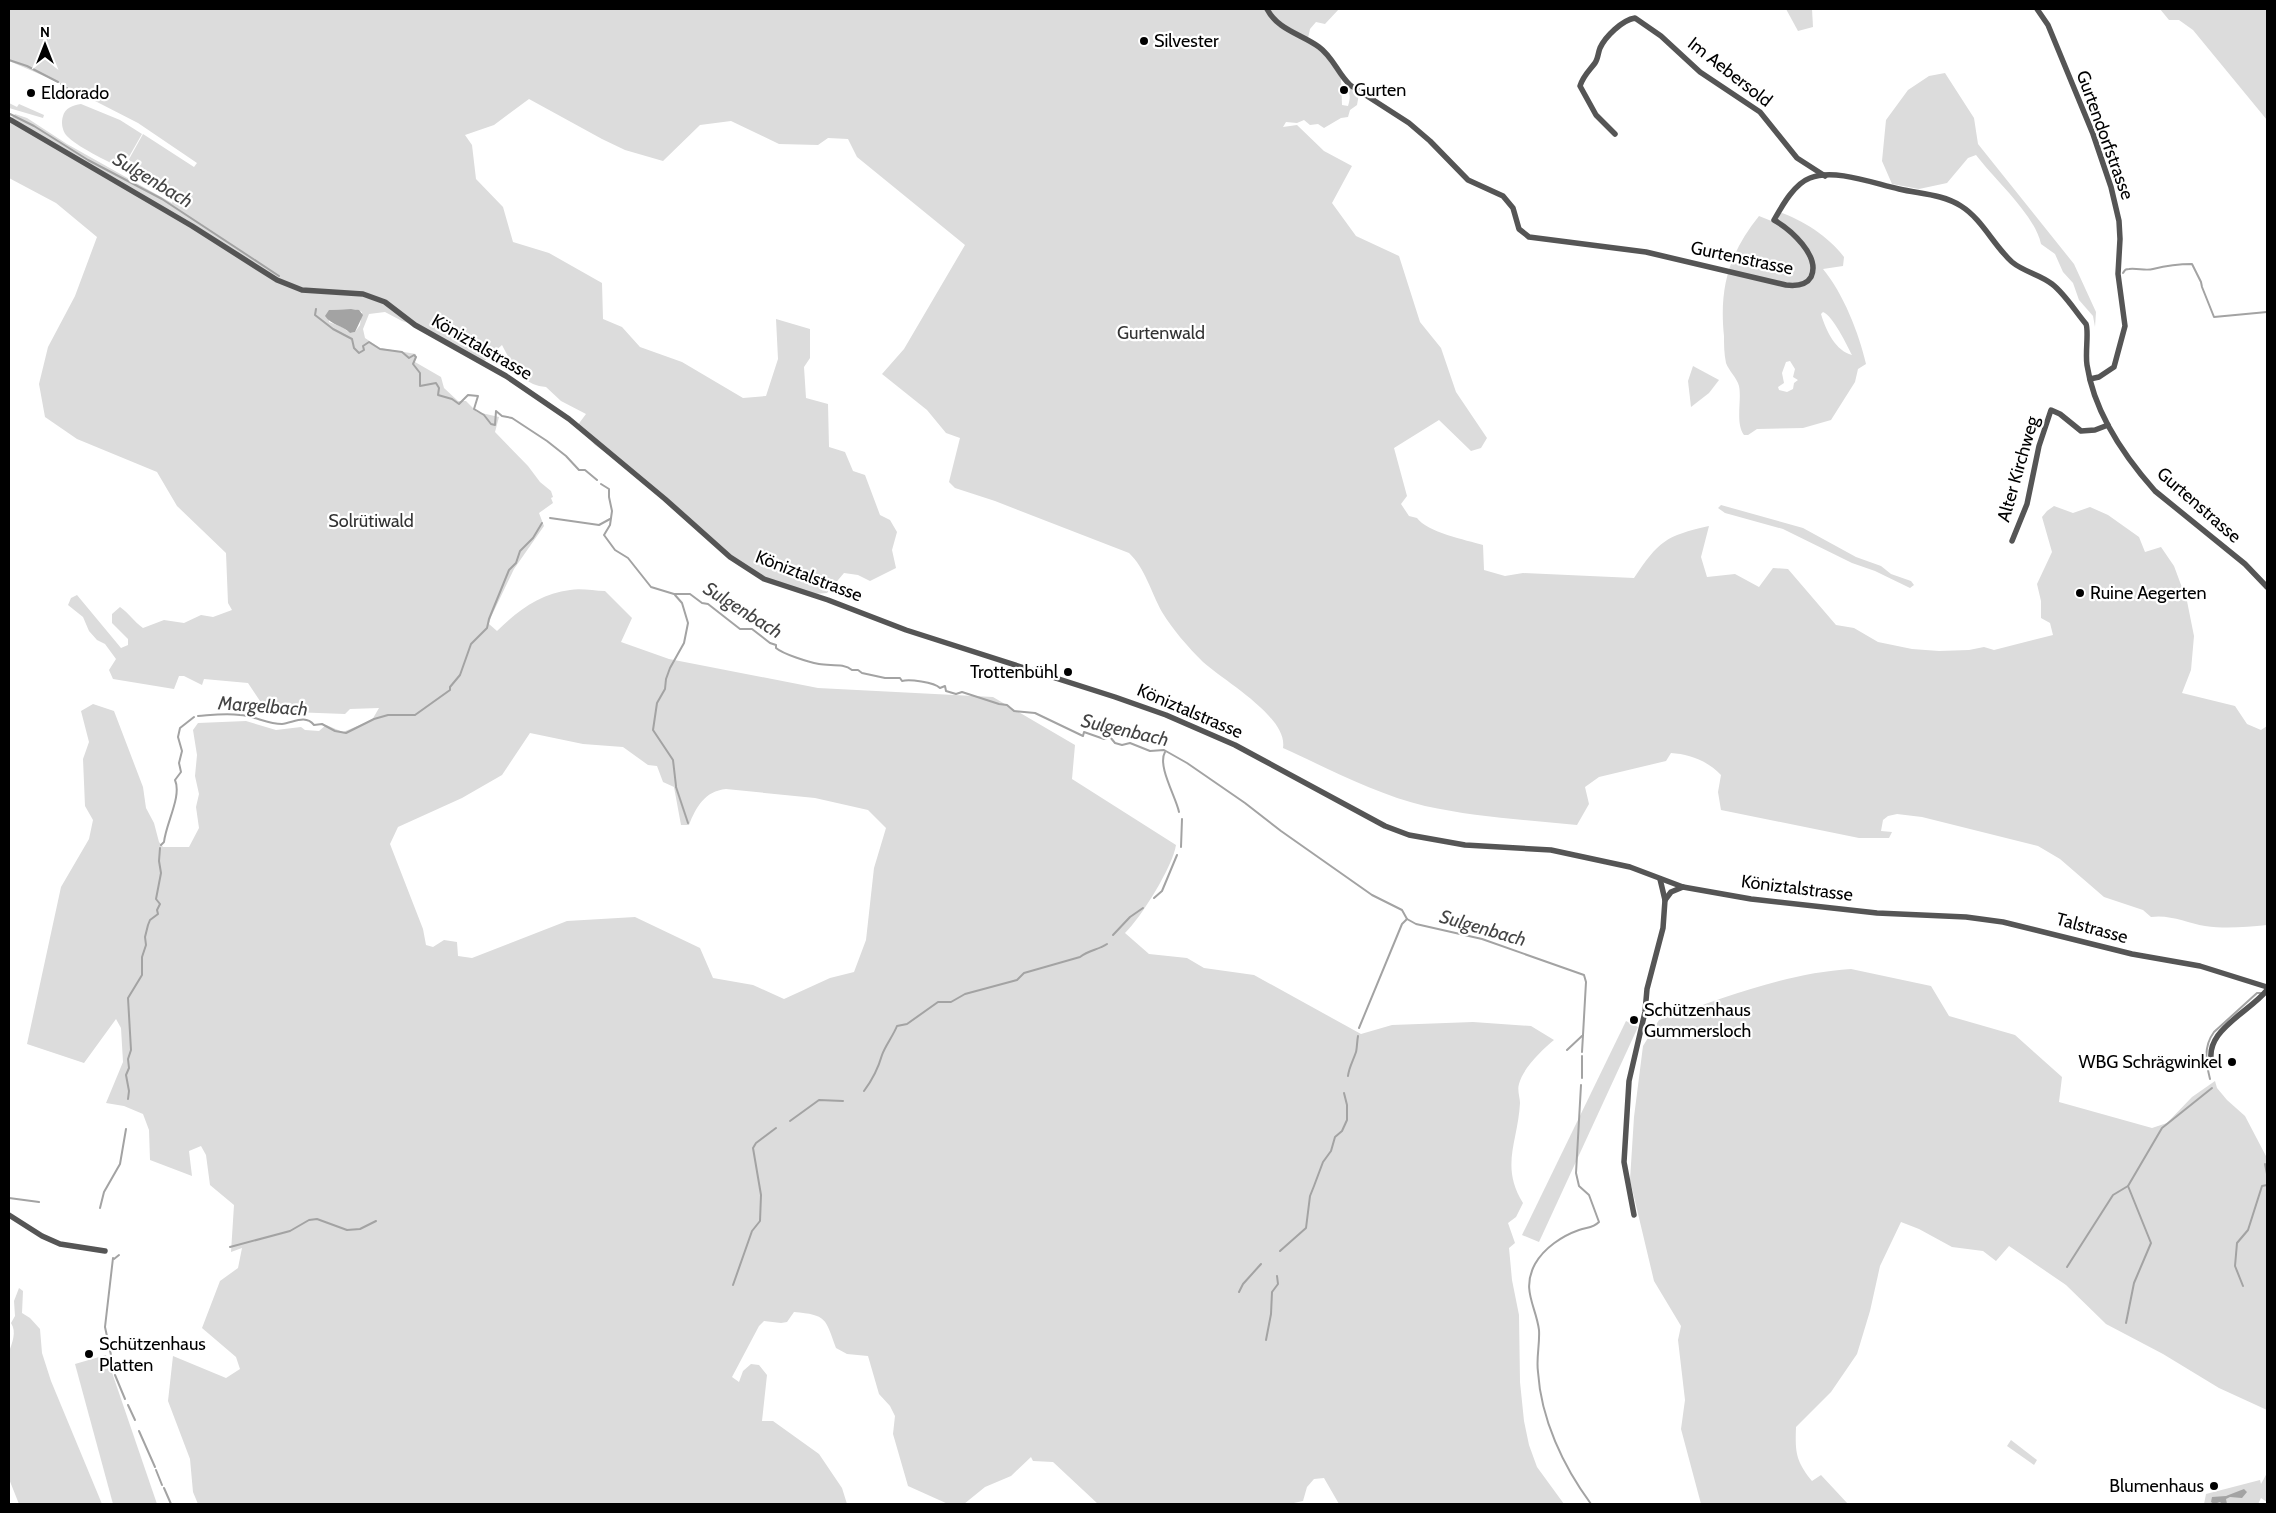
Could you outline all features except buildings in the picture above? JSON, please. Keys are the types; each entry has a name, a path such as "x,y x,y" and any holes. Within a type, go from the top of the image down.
{"street":[{"name":"Gurtenstrasse","path":"1267,9 1278,24 1324,50 1350,86 1409,123 1430,141 1465,178 1503,196 1513,208 1519,228 1529,237 1646,252 1797,286 1806,282 1811,277 1812,262 1803,246 1774,220 1784,204 1804,181 1814,176 1864,179 1944,198 1964,208 2012,262 2023,270 2045,279 2058,289 2086,324 2088,332 2085,349 2096,401 2108,424 2143,477 2155,491 2245,564 2267,587"},
{"name":"Gurtendorfstrasse","path":"2037,9 2048,25 2093,134 2111,187 2119,220 2118,274 2125,326 2114,367 2100,377 2090,379"},
{"name":"Im Aebersold","path":"1615,134 1596,115 1580,86 1583,77 1596,62 1600,47 1606,39 1626,21 1634,18 1661,36 1700,72 1760,112 1798,158 1825,176"},
{"name":"Köniztalstrasse","path":"9,119 192,226 282,283 302,290 363,294 385,302 414,325 506,376 569,419 650,486 730,557 764,579 828,600 906,630 1166,715 1235,745 1359,813 1409,835 1465,845 1551,850 1630,867 1683,887 1815,907 1907,915"},
{"name":"Alter Kirchweg","path":"2012,540 2028,504 2039,446 2051,410 2060,414 2081,431 2097,430 2108,424"},
{"path":"1634,1215 1624,1162 1629,1081 1646,1012 1649,980 1661,936 1664,900 1660,879"},
{"path":"1664,900 1671,892 1683,887"},
{"name":"Talstrasse","path":"1907,915 1966,917 2003,922 2132,954 2200,966 2266,990"},
{"path":"2213,1068 2210,1054 2218,1036 2266,990"},
{"path":"9,1215 42,1236 60,1244 105,1251"}],"green space":[{"path":"9,9 1265,9 1269,16 1320,49 1341,78 1342,105 1348,106 1349,102 1350,96 1346,84 1359,94 1357,105 1350,110 1348,117 1341,118 1324,128 1318,124 1310,125 1304,120 1297,123 1286,122 1283,127 1297,125 1324,151 1352,166 1332,203 1356,236 1399,256 1420,322 1441,348 1456,392 1487,438 1481,448 1471,451 1439,420 1394,448 1407,496 1401,504 1409,516 1417,518 1422,523 1438,531 1483,545 1484,570 1505,576 1523,573 1634,578 1650,556 1664,542 1682,533 1709,526 1701,557 1707,577 1735,574 1759,587 1773,568 1788,569 1836,625 1854,628 1878,642 1912,649 1939,651 1969,650 1984,647 1994,650 2053,635 2050,623 2041,618 2041,601 2037,584 2052,552 2042,517 2054,506 2073,513 2090,507 2108,515 2139,537 2145,552 2161,547 2174,566 2187,601 2194,636 2191,670 2182,693 2235,706 2247,724 2261,730 2267,726 2267,925 2213,927 2172,918 2151,917 2143,910 2104,897 2060,859 2038,846 1922,817 1897,814 1888,816 1883,820 1881,831 1892,832 1889,838 1859,838 1721,810 1718,792 1721,775 1704,762 1678,754 1671,753 1666,761 1599,777 1585,787 1589,804 1577,825 1482,816 1425,806 1371,788 1283,748 1282,736 1276,724 1265,712 1203,662 1176,632 1162,612 1135,559 1129,553 995,501 955,488 949,482 960,438 946,433 927,410 882,374 904,349 965,245 857,157 848,139 828,138 818,145 779,144 731,121 700,125 663,161 625,150 529,99 494,125 465,135 472,145 476,179 503,207 513,242 549,253 602,283 603,319 622,327 640,347 682,362 743,398 766,396 778,359 776,319 810,329 810,358 804,367 806,398 828,404 829,447 845,452 853,471 865,475 880,515 890,520 897,532 892,550 896,568 870,581 858,575 844,573 827,593 813,594 779,583 743,567 634,473 595,445 577,426 586,414 561,401 546,387 530,383 519,373 502,345 483,362 415,325 385,312 369,314 363,329 365,338 380,348 416,354 415,362 441,377 444,388 458,401 466,401 477,412 499,417 495,432 528,466 540,482 551,491 553,503 539,513 544,526 514,569 489,624 497,631 530,604 559,592 579,589 605,591 632,618 621,642 669,659 818,688 993,697 1075,745 1072,779 1176,845 1163,878 1139,916 1125,933 1149,954 1187,958 1204,968 1254,975 1361,1034 1392,1025 1473,1022 1531,1026 1554,1040 1524,1072 1519,1084 1519,1117 1511,1165 1516,1190 1523,1203 1516,1217 1508,1223 1515,1243 1509,1248 1512,1280 1519,1315 1520,1382 1524,1421 1529,1445 1537,1467 1564,1504 1339,1504 1324,1478 1314,1479 1307,1487 1303,1501 1289,1504 1098,1504 1053,1462 1033,1461 1031,1457 1011,1476 985,1487 964,1504 948,1504 908,1486 893,1434 895,1416 890,1406 879,1394 868,1356 847,1354 836,1348 827,1324 823,1320 813,1315 794,1312 787,1322 764,1321 759,1326 732,1377 739,1382 743,1371 751,1364 759,1365 767,1375 762,1421 773,1421 819,1454 842,1488 847,1504 198,1504 193,1492 190,1459 168,1401 173,1356 226,1378 240,1369 236,1357 202,1328 220,1281 238,1268 242,1248 231,1252 234,1205 210,1185 206,1155 201,1146 189,1151 192,1176 150,1160 149,1130 143,1114 124,1106 106,1103 123,1062 121,1028 116,1019 84,1063 27,1044 61,887 89,839 93,820 85,806 83,759 89,742 81,711 93,704 114,711 143,787 146,808 154,823 159,842 163,847 189,847 199,828 196,807 199,794 195,776 197,755 193,730 198,723 246,721 276,730 301,727 305,730 319,731 326,725 343,732 372,720 379,708 350,709 345,714 292,712 285,707 262,704 248,683 204,679 202,685 184,676 179,676 174,689 113,679 109,670 116,659 105,644 97,640 89,631 83,617 68,605 71,598 77,595 121,648 128,645 128,639 112,623 112,614 120,607 143,628 164,620 184,623 201,615 213,617 232,610 228,603 226,553 177,506 157,472 77,439 45,417 39,384 48,347 75,296 97,237 56,203 9,178 9,119 15,114 27,118 67,144 172,203 174,199 123,170 143,134 194,167 197,163 138,123 58,82 9,61","holes":["355,309 362,312 360,325 355,332 350,333 342,327 329,322 329,310","530,733 583,744 623,747 648,765 657,766 663,782 674,787 681,825 689,825 702,801 712,793 726,789 815,798 868,810 886,828 874,868 866,940 854,972 830,978 784,999 753,985 713,978 700,948 635,917 567,921 472,958 458,956 457,942 444,940 433,947 426,945 423,929 390,844 398,827 462,798 502,775"]},
{"path":"1269,9 1339,9 1325,24 1316,22 1310,29 1308,38 1279,22"},
{"path":"1786,9 1812,9 1813,27 1798,31"},
{"path":"2160,9 2267,9 2267,120 2193,30 2179,20 2169,20"},
{"path":"1945,73 1974,118 1978,144 2074,264 2096,312 2095,327 2093,316 2079,300 2073,283 2063,272 2055,254 2041,244 2031,221 2023,210 1976,155 1968,158 1947,183 1919,189 1892,184 1882,161 1886,120 1908,90 1929,76"},
{"path":"9,103 17,107 19,104 44,115 43,118 9,108"},
{"path":"81,104 120,120 142,134 122,169 84,148 70,139 65,133 62,123 64,113 70,107"},
{"path":"1779,212 1797,220 1823,236 1844,257 1843,266 1823,269 1844,301 1859,339 1866,364 1858,369 1855,382 1831,420 1803,428 1757,429 1748,435 1744,435 1739,418 1739,386 1727,366 1725,356 1723,302 1725,287 1733,258 1759,216 1774,222","holes":["1823,312 1831,319 1852,355 1836,345 1823,320 1821,314","1790,361 1795,369 1793,377 1798,380 1794,383 1793,389 1787,392 1779,390 1778,387 1784,383 1782,373 1786,362"]},
{"path":"1693,366 1719,380 1709,393 1691,407 1688,381"},
{"path":"1721,505 1803,528 1856,557 1881,566 1891,574 1911,581 1914,585 1910,588 1875,571 1852,563 1783,529 1725,513 1718,508"},
{"path":"1851,969 1931,986 1949,1016 2015,1035 2062,1077 2059,1102 2152,1128 2167,1123 2192,1097 2215,1081 2217,1088 2227,1100 2245,1116 2267,1158 2267,1410 2219,1388 2163,1354 2106,1324 2066,1285 2009,1246 1996,1261 1983,1251 1952,1247 1919,1229 1901,1222 1880,1266 1870,1311 1857,1354 1831,1392 1796,1427 1798,1456 1807,1474 1812,1481 1821,1475 1848,1504 1701,1504 1681,1429 1685,1400 1678,1340 1681,1326 1654,1281 1630,1180 1634,1117 1643,1046 1659,1020 1778,981 1826,971"},
{"path":"1626,1021 1638,1027 1539,1242 1522,1235"},
{"path":"19,1288 23,1291 22,1313 30,1318 40,1329 42,1353 51,1381 102,1504 19,1504 9,1479 9,1352 14,1334 11,1323 15,1316 14,1301"},
{"path":"106,1355 157,1504 113,1504 75,1364"},
{"path":"2011,1440 2037,1460 2034,1465 2007,1446"},
{"path":"2267,1473 2267,1502 2261,1498 2258,1504 2204,1504 2206,1494 2260,1480 2261,1484"}],"shaded area":[{"path":"329,310 359,310 363,315 355,332 350,333 325,316"},
{"path":"2244,1489 2247,1492 2242,1498 2230,1497 2226,1499 2227,1504 2220,1502 2214,1504 2211,1502 2212,1497 2226,1496"}],"waterway":[{"path":"9,60 27,66 58,82"},
{"path":"61,84 76,94"},
{"name":"Sulgenbach","path":"10,114 34,126 88,160 162,199 279,276"},
{"path":"2123,273 2128,269 2150,270 2172,265 2192,264 2214,317 2267,312"},
{"name":"Sulgenbach","path":"316,309 315,315 333,329 352,339 354,348 359,353 364,350 363,346 369,342 380,349 402,352 409,358 414,355 416,357 413,364 420,373 420,386 436,383 439,388 438,395 452,399 459,404 468,395 478,396 474,409 484,415 491,424 495,425 496,411 502,416 512,418 547,441 566,456 579,470 585,470 597,480"},
{"name":"Sulgenbach","path":"601,484 609,489 612,511 610,525 604,535 615,550 628,558 651,587 674,594 690,594 702,603 708,604 740,629 752,629 770,643 776,645 776,648 779,650 802,660 819,664 845,666 852,670 885,678 900,678 902,681 910,680 933,684 940,688 945,686 946,691 956,694 962,692 1007,705 1014,711 1035,713 1083,736 1084,732 1104,739 1110,737 1115,743 1122,745 1130,743 1150,751 1164,750 1187,763 1245,803 1281,831 1372,895 1402,910 1407,919 1416,924 1482,939 1584,975 1586,982 1583,1035 1567,1050"},
{"name":"Margelbach","path":"550,518 599,525 610,519"},
{"name":"Margelbach","path":"198,716 234,714 282,724 307,720 314,725 322,724 335,731 346,733 374,719 388,715 415,715 450,690 450,687 460,675 471,644 487,628 509,570 516,563 520,551 533,538 542,523"},
{"path":"675,595 682,603 688,623 684,643 670,668 665,689 657,703 653,730 673,760 676,786"},
{"name":"Margelbach","path":"161,845 164,842 177,794 175,780 181,772 179,763 182,751 178,737 180,728 194,717"},
{"path":"1165,752 1163,765 1179,812"},
{"path":"676,787 688,823"},
{"path":"1181,847 1182,819"},
{"name":"Margelbach","path":"128,1099 129,1091 126,1075 129,1068 128,1059 131,1050 128,998 142,975 142,957 146,945 145,937 148,925 150,920 158,914 157,910 160,904 156,899 161,873 159,861 160,848"},
{"path":"1154,898 1162,891 1177,855"},
{"path":"1113,935 1130,917 1143,908"},
{"path":"1359,1028 1402,924 1407,919"},
{"path":"864,1091 875,1074 883,1052 897,1026 907,1024 938,1002 951,1002 965,994 1017,980 1024,973 1080,957 1107,944"},
{"path":"2210,1079 2206,1055 2208,1043 2214,1032 2257,993 2262,993"},
{"path":"1582,1052 1583,1035"},
{"path":"1348,1076 1356,1052 1358,1036"},
{"path":"1582,1056 1582,1078"},
{"path":"1581,1085 1576,1173 1579,1186 1589,1195 1599,1222 1566,1236 1554,1243 1543,1253 1531,1273 1529,1290 1539,1330 1538,1367 1544,1407 1555,1441 1563,1458 1591,1504"},
{"path":"2067,1267 2113,1195 2128,1186 2162,1128 2212,1088"},
{"path":"1280,1251 1306,1228 1310,1196 1323,1162 1331,1151 1335,1137 1342,1131 1347,1120 1347,1105 1344,1093"},
{"path":"790,1121 819,1100 843,1101"},
{"path":"733,1285 752,1231 760,1221 761,1195 753,1148 756,1143 776,1128"},
{"name":"Margelbach","path":"100,1208 104,1192 120,1164 126,1129"},
{"path":"2265,1164 2267,1174"},
{"path":"2243,1286 2235,1266 2237,1243 2248,1230 2262,1186 2267,1185"},
{"path":"2126,1323 2134,1283 2151,1243 2128,1186"},
{"path":"9,1198 39,1202"},
{"path":"230,1247 290,1231 309,1220 317,1219 347,1230 360,1229 376,1221"},
{"path":"114,1259 119,1255"},
{"path":"111,1355 105,1327 113,1258"},
{"path":"1239,1292 1243,1284 1261,1264"},
{"path":"1266,1340 1271,1314 1272,1292 1278,1284 1277,1276"},
{"path":"115,1375 125,1399"},
{"path":"128,1405 135,1420"},
{"path":"139,1431 155,1467"},
{"path":"156,1470 162,1485"},
{"path":"164,1488 171,1504"}],"place":[{"name":"Silvester","path":"1144,41"},
{"name":"Gurten","path":"1344,90"},
{"name":"Eldorado","path":"31,93"},
{"name":"Ruine Aegerten","path":"2080,593"},
{"name":"Trottenbühl","path":"1068,672"},
{"name":"Schützenhaus Gummersloch","path":"1634,1020"},
{"name":"WBG Schrägwinkel","path":"2232,1062"},
{"name":"Schützenhaus Platten","path":"89,1354"},
{"name":"Blumenhaus","path":"2214,1486"}],"park label":[{"name":"Gurtenwald","path":"1161,333"},
{"name":"Solrütiwald","path":"371,521"}]}
